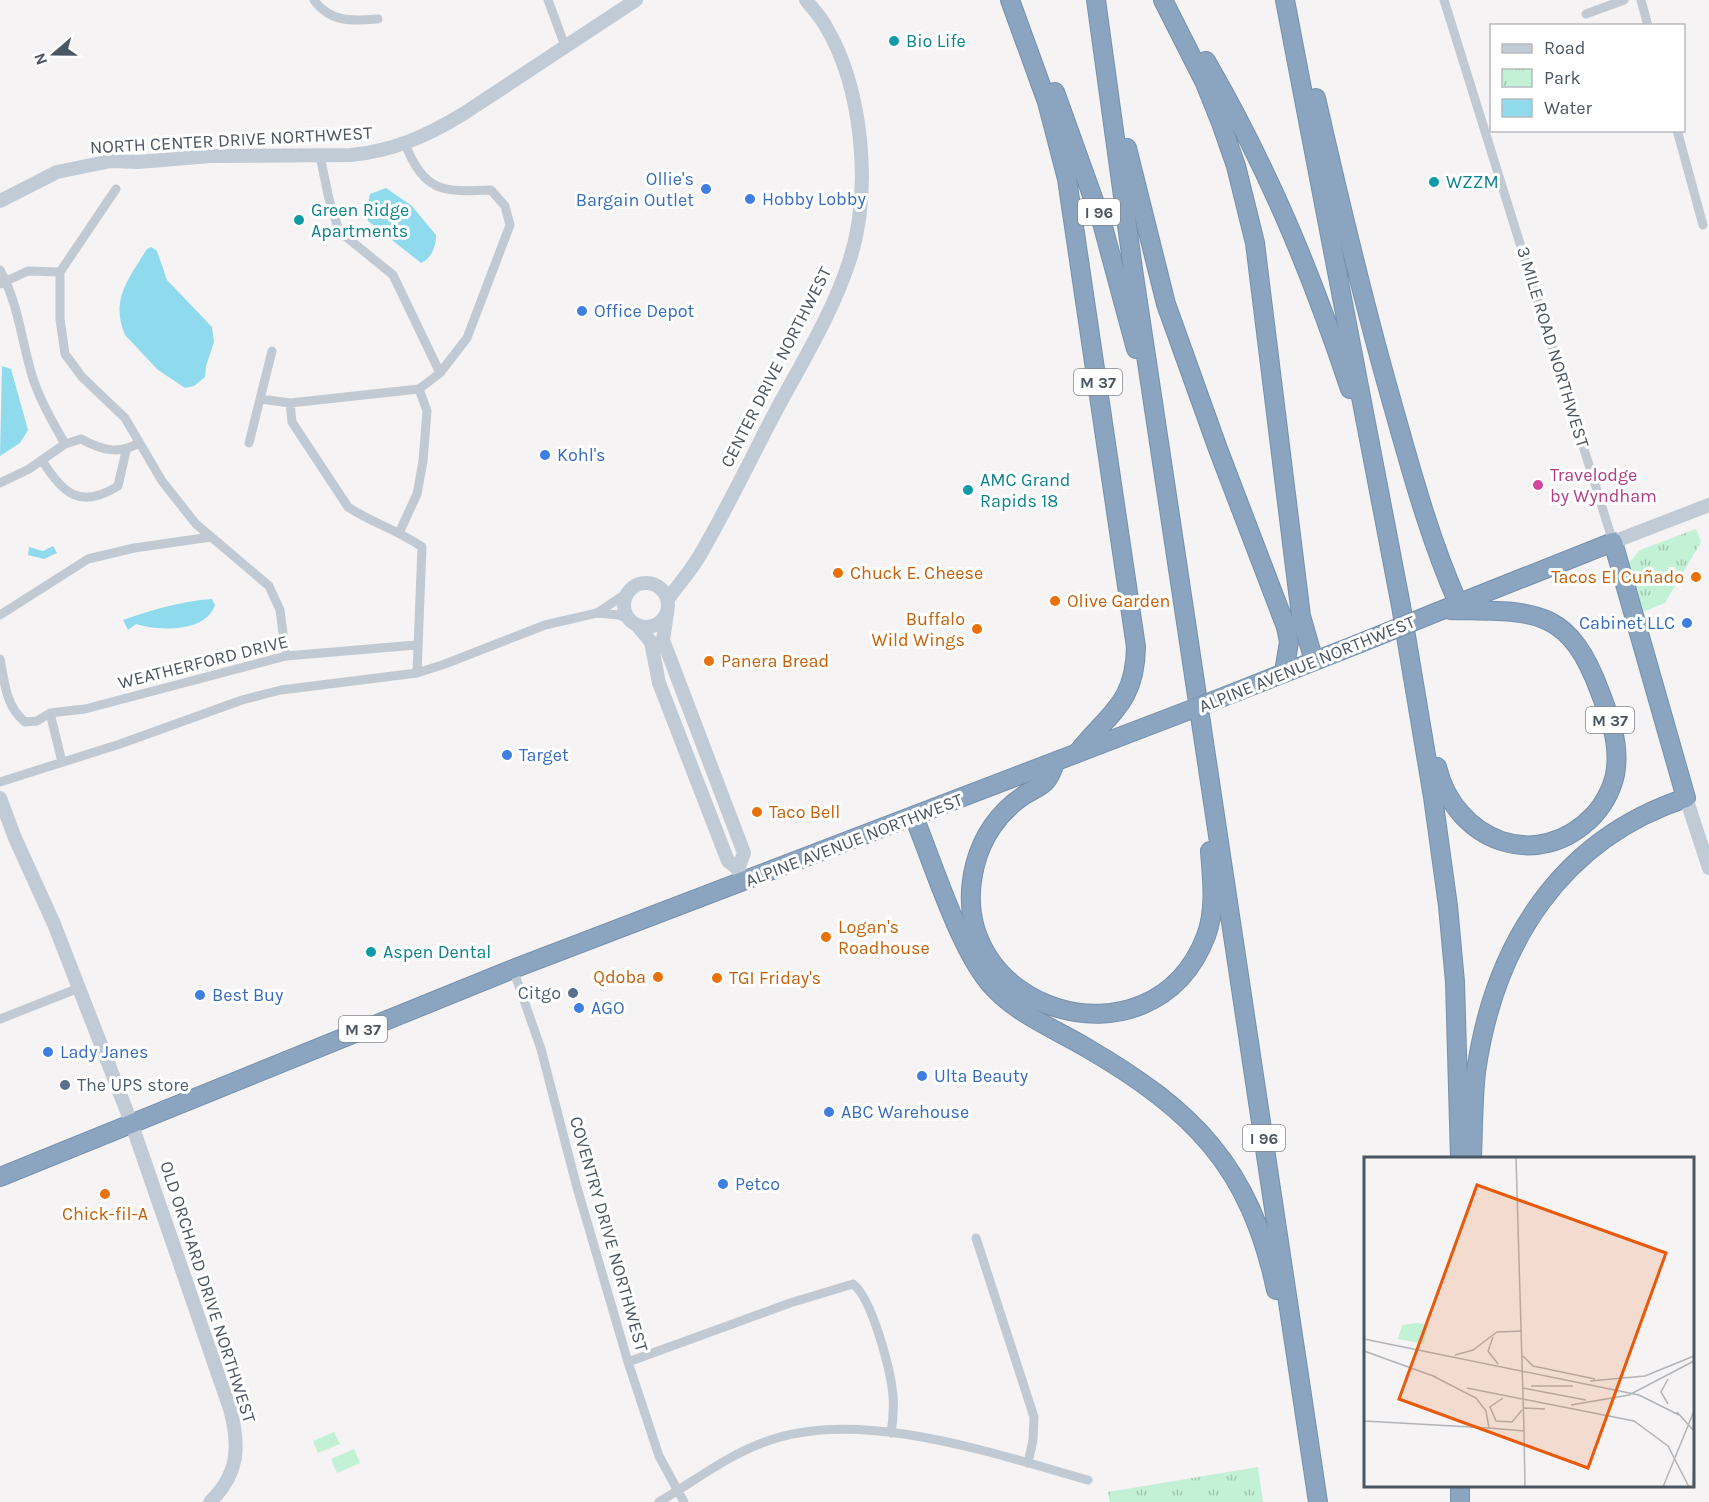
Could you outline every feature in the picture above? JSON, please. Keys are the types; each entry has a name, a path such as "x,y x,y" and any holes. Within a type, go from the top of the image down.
{"highway":[{"name":"I 96","path":"1010,0 1048,76 1089,183 1116,272 1158,435 1318,1502"},
{"name":"M 37","path":"1010,0 1047,102 1067,179 1136,647 1136,666 1126,697 1078,752"},
{"path":"1096,0 1158,435"},
{"path":"1163,0 1205,83 1221,123 1236,166 1255,243 1306,639 1314,661"},
{"path":"1167,0 1224,92 1275,191 1317,293 1372,457"},
{"path":"1285,0 1419,714 1449,917 1459,1050 1460,1157"},
{"path":"1294,0 1369,322 1422,510 1442,566 1450,607"},
{"path":"1106,65 1115,92 1138,200 1166,304 1286,627 1289,642 1284,672"},
{"name":"ALPINE AVENUE NORTHWEST","path":"0,1177 741,876 811,856 914,817 1613,542"},
{"name":"3 MILE ROAD NORTHWEST","path":"1613,542 1686,798"},
{"name":"M 37","path":"1419,714 1450,802 1465,820 1497,840 1535,845 1571,835 1599,810 1611,789 1616,767 1615,740 1608,712 1592,668 1581,649 1569,635 1550,621 1530,613 1450,607"},
{"path":"1284,672 1302,655 1306,639"},
{"path":"1056,761 1046,782 1010,805 988,832 975,867 973,909 978,932 987,953 1004,976 1020,991 1040,1003 1064,1012 1083,1014 1108,1014 1146,1002 1165,991 1196,956 1206,936 1212,903 1206,803 1209,774"},
{"path":"1472,1157 1475,1091 1482,1042 1505,966 1532,913 1553,884 1606,837 1650,810 1686,798"},
{"path":"914,817 966,945 991,985 1021,1011 1158,1092 1197,1128 1232,1174 1254,1215 1266,1251 1311,1450"}],"street":[{"path":"314,0 322,11 333,18 353,21 378,19"},
{"path":"548,0 565,46 636,0"},
{"name":"CENTER DRIVE NORTHWEST","path":"667,606 699,557 825,317 850,260 857,231 863,170 859,130 850,89 838,52 825,25 806,0"},
{"name":"3 MILE ROAD NORTHWEST","path":"1444,0 1613,542"},
{"path":"1586,14 1623,0"},
{"path":"1641,0 1647,24"},
{"name":"NORTH CENTER DRIVE NORTHWEST","path":"0,201 57,172 111,161 138,162 210,156 320,156 375,153 433,132 565,46"},
{"path":"1678,132 1703,225"},
{"path":"261,399 290,403 419,389 440,373 467,338 510,225 505,206 491,190 450,192 431,183 418,172 405,144"},
{"path":"320,156 329,199 339,231 393,275 440,373"},
{"path":"116,189 60,272 60,320 65,354 82,377 125,418 175,499 196,524 270,586 280,610 286,656"},
{"path":"0,270 3,283 21,321 31,373 48,414 65,444"},
{"path":"3,283 28,271 60,272"},
{"path":"249,443 272,351"},
{"path":"400,531 417,494 423,461 427,411 419,389"},
{"path":"290,403 292,422 348,507 361,515 400,531 422,548 416,645 417,673"},
{"path":"0,483 42,460 65,444 81,439 94,446 126,451 139,443"},
{"path":"42,460 65,492 89,498 106,493 118,486 126,451"},
{"name":"ALPINE AVENUE NORTHWEST","path":"1613,542 1709,505"},
{"path":"0,615 88,559 134,548 211,537"},
{"path":"597,613 639,584 654,584 688,572"},
{"path":"654,584 665,593 667,606 662,628 663,640 744,853 741,876"},
{"path":"627,593 624,607 651,642 659,683 728,861 741,876"},
{"path":"0,782 242,700 281,690 417,673 545,625 597,613 619,615 644,627 657,624 667,606"},
{"name":"WEATHERFORD DRIVE","path":"0,659 9,705 25,722 37,722 50,713 85,709 286,656 416,645"},
{"path":"50,713 62,762"},
{"path":"0,798 79,988 131,1122"},
{"name":"3 MILE ROAD NORTHWEST","path":"1686,798 1709,868"},
{"name":"COVENTRY DRIVE NORTHWEST","path":"513,969 541,1049 576,1184 628,1362 659,1456 676,1492 684,1502"},
{"path":"0,1019 79,988"},
{"name":"OLD ORCHARD DRIVE NORTHWEST","path":"131,1122 212,1354 237,1433 237,1458 233,1469 228,1481 210,1502"},
{"path":"976,1238 1034,1417 1034,1440 1028,1463"},
{"path":"628,1362 790,1303 853,1284 860,1290 868,1307 891,1377 894,1415 891,1433"},
{"path":"659,1502 730,1458 762,1443 795,1432 838,1429 891,1433 948,1443 1088,1480"}],"green space":[{"path":"1696,529 1701,542 1665,603 1640,613 1626,566 1640,550"},
{"path":"334,1432 340,1444 318,1453 313,1441"},
{"path":"354,1449 360,1463 337,1473 331,1459"},
{"path":"1258,1467 1263,1502 1110,1502 1108,1492"}],"water":[{"path":"386,188 412,206 436,235 433,251 421,263 368,221 366,211 370,194"},
{"path":"151,247 157,251 167,280 212,327 214,342 205,377 194,386 185,388 158,370 125,335 121,322 121,300 128,280 147,249"},
{"path":"2,366 11,369 28,430 20,443 0,456"},
{"path":"53,546 57,553 44,559 28,555 29,547 43,551"},
{"path":"212,599 215,605 210,614 202,621 180,628 156,628 136,624 128,630 123,620 167,606"}],"place":[{"name":"Bio Life","path":"894,41"},
{"name":"WZZM","path":"1434,182"},
{"name":"Ollie's Bargain Outlet","path":"706,189"},
{"name":"Hobby Lobby","path":"750,199"},
{"name":"Green Ridge Apartments","path":"299,220"},
{"name":"Office Depot","path":"582,311"},
{"name":"Kohl's","path":"545,455"},
{"name":"Travelodge by Wyndham","path":"1538,485"},
{"name":"AMC Grand Rapids 18","path":"968,490"},
{"name":"Chuck E. Cheese","path":"838,573"},
{"name":"Tacos El Cuñado","path":"1696,577"},
{"name":"Olive Garden","path":"1055,601"},
{"name":"Cabinet LLC","path":"1687,623"},
{"name":"Buffalo Wild Wings","path":"977,629"},
{"name":"Panera Bread","path":"709,661"},
{"name":"Target","path":"507,755"},
{"name":"Taco Bell","path":"757,812"},
{"name":"Logan's Roadhouse","path":"826,937"},
{"name":"Aspen Dental","path":"371,952"},
{"name":"Qdoba","path":"658,977"},
{"name":"TGI Friday's","path":"717,978"},
{"name":"Citgo","path":"573,993"},
{"name":"Best Buy","path":"200,995"},
{"name":"AGO","path":"579,1008"},
{"name":"Lady Janes","path":"48,1052"},
{"name":"Ulta Beauty","path":"922,1076"},
{"name":"The UPS store","path":"65,1085"},
{"name":"ABC Warehouse","path":"829,1112"},
{"name":"Petco","path":"723,1184"},
{"name":"Chick-fil-A","path":"105,1194"}]}
